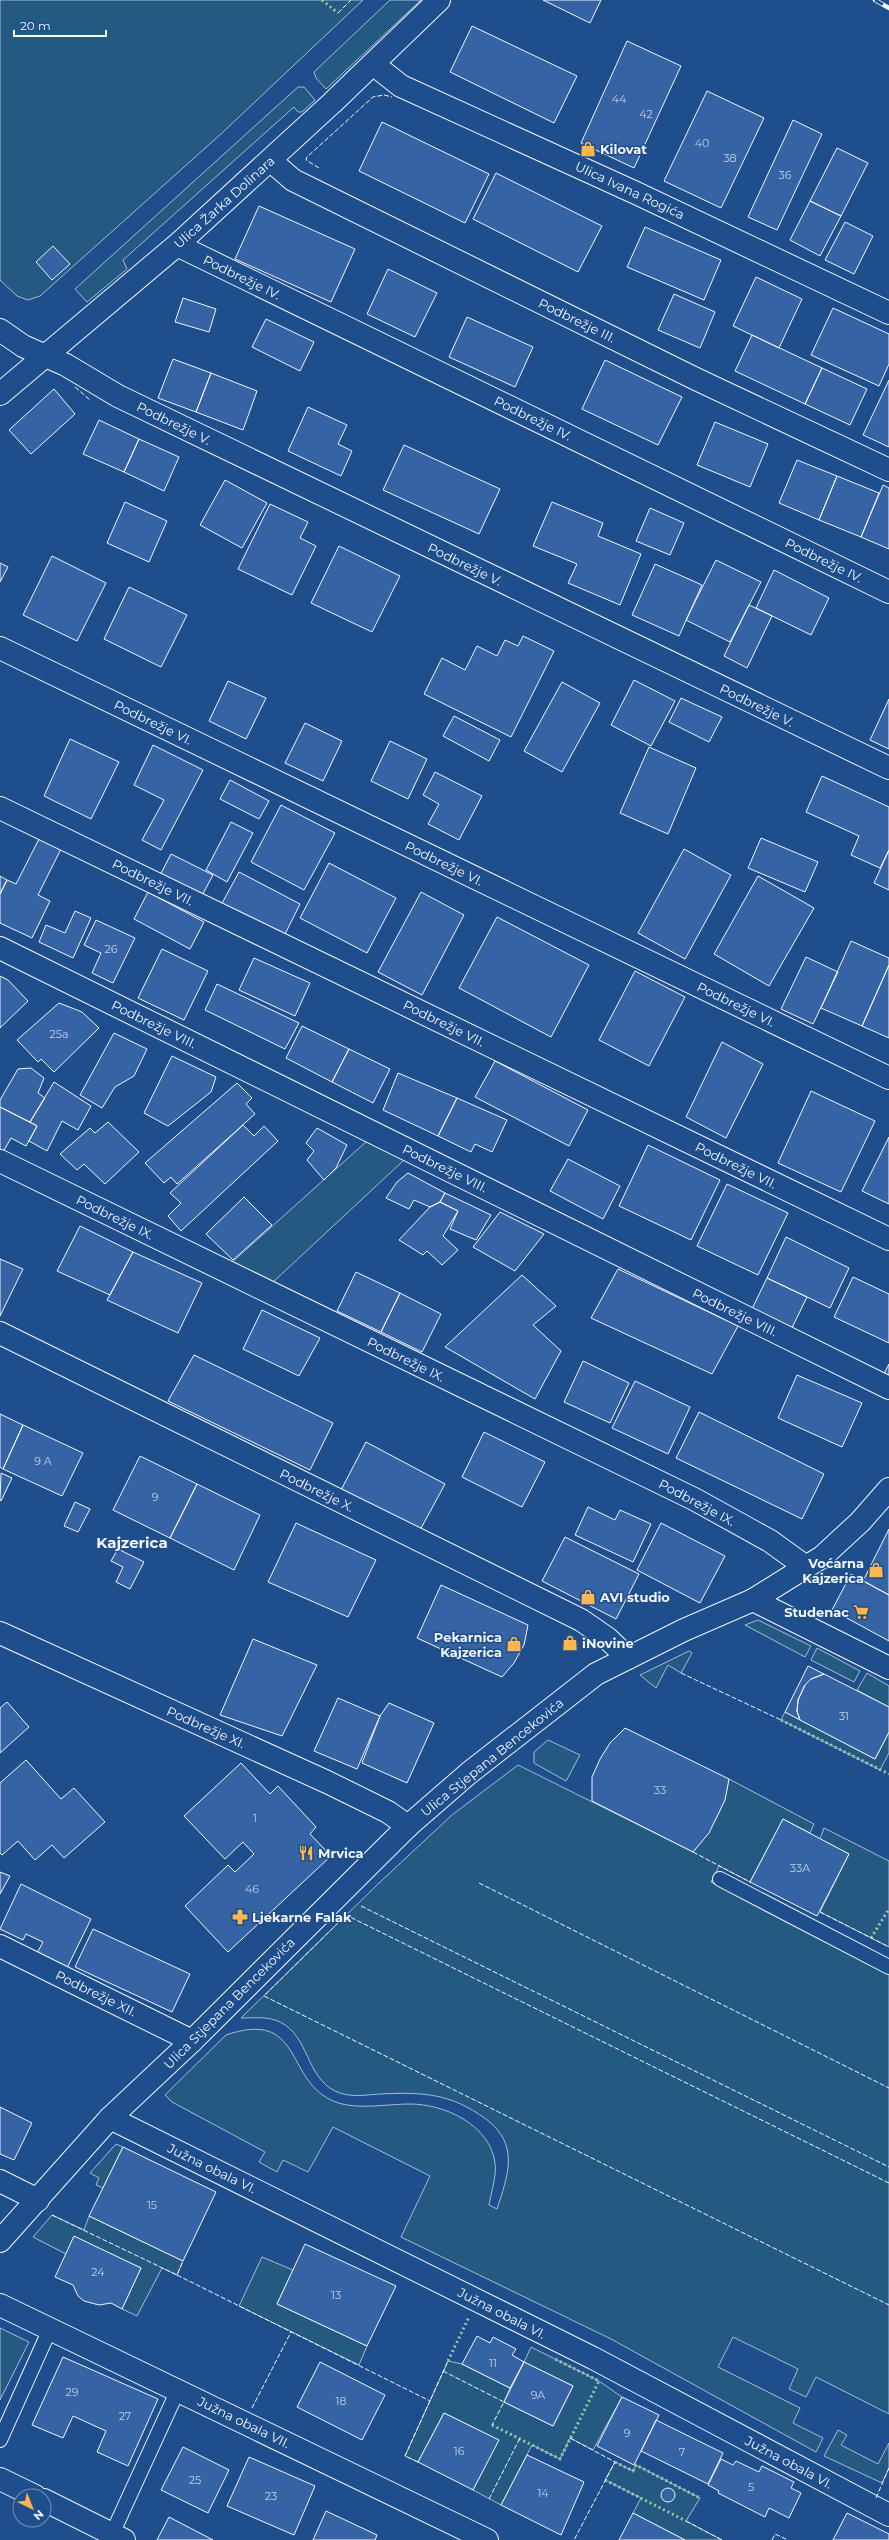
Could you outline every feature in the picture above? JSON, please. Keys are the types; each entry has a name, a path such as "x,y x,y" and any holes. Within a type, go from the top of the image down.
{"street":[{"name":"Ulica Žarka Dolinara","path":"0,394 177,245 373,64 439,0"},
{"name":"Ulica Ivana Rogića","path":"373,64 401,86 636,192 889,313"},
{"name":"Podbrežje III.","path":"270,160 293,180 698,380 889,470"},
{"name":"Podbrežje IV.","path":"177,245 889,592"},
{"name":"Podbrežje V.","path":"0,330 43,357 66,365 125,399 889,768"},
{"name":"Podbrežje VI.","path":"0,648 889,1078"},
{"name":"Podbrežje VII.","path":"0,808 889,1239"},
{"name":"Podbrežje VIII.","path":"0,948 889,1388"},
{"name":"Podbrežje IX.","path":"0,1161 694,1499 770,1541 806,1567"},
{"name":"Podbrežje X.","path":"0,1333 581,1620 628,1658"},
{"name":"Ulica Stjepana Bencekovića","path":"0,2242 110,2118 192,2041 408,1826 469,1773 596,1674 753,1600 822,1557 860,1522 889,1489"},
{"path":"753,1600 889,1668"},
{"name":"Podbrežje XI.","path":"0,1633 327,1782 388,1812 408,1826"},
{"name":"Podbrežje XII.","path":"0,1946 192,2041"},
{"name":"Južna obala VI.","path":"110,2118 593,2358 889,2515"},
{"path":"0,2181 38,2200"},
{"name":"Južna obala VII.","path":"0,2305 487,2540"},
{"path":"0,2479 19,2488"},
{"path":"52,2504 118,2537"}],"lane":[{"path":"720,1879 889,1967"},
{"path":"0,2440 50,2329"},
{"path":"118,2537 178,2390"}],"shaded area":[{"path":"0,0 363,0 222,133 40,296 28,300 17,296 0,280"},
{"path":"390,0 421,0 326,89 316,78 314,72"},
{"path":"298,87 304,87 315,100 302,112 298,112 294,107 123,260 127,269 87,302 75,289"},
{"path":"367,1141 404,1160 271,1284 229,1265"},
{"path":"758,1620 811,1646 805,1657 745,1625"},
{"path":"817,1648 860,1671 854,1682 811,1660"},
{"path":"689,1651 692,1653 681,1673 668,1665 656,1688 640,1675"},
{"path":"867,1673 889,1686 889,1707 857,1690"},
{"path":"785,1712 875,1759 889,1732 889,1753 880,1770 781,1720"},
{"path":"548,1740 580,1755 566,1781 534,1763 534,1752"},
{"path":"518,1765 693,1852 706,1835 716,1818 724,1800 729,1779 814,1824 810,1833 783,1819 750,1882 719,1866 711,1882 889,1972 889,2414 816,2377 806,2397 789,2389 798,2369 733,2337 718,2367 800,2408 793,2423 823,2438 816,2452 611,2339 401,2237 430,2176 333,2127 308,2172 283,2160 277,2172 259,2162 265,2152 172,2102 165,2095 226,2035 250,2029 268,2031 280,2038 290,2050 306,2077 316,2090 331,2100 359,2106 410,2104 423,2105 437,2108 464,2119 485,2138 491,2150 495,2163 495,2178 489,2205 497,2209 505,2184 508,2161 507,2150 504,2139 497,2129 486,2119 473,2110 460,2104 436,2096 410,2093 346,2095 335,2091 326,2085 318,2076 297,2037 290,2028 271,2019 241,2018 379,1883 452,1815"},
{"path":"824,1828 889,1861 889,1947 820,1912 849,1854 820,1839"},
{"path":"116,2144 123,2147 103,2188 96,2185 99,2178 90,2173"},
{"path":"52,2215 84,2230 89,2216 183,2261 177,2275 162,2268 137,2316 122,2309 141,2268 74,2237 66,2254 33,2237"},
{"path":"262,2257 293,2270 277,2304 367,2346 359,2365 239,2306"},
{"path":"0,2328 29,2342 0,2400"},
{"path":"531,2347 599,2381 622,2397 593,2450 570,2438 560,2459 532,2445 501,2505 473,2490 498,2440 444,2413 418,2462 405,2456 448,2361 462,2364 510,2388 504,2402 553,2426 573,2386 524,2362"},
{"path":"838,2430 847,2435 841,2445 878,2464 889,2443 889,2468 882,2483 824,2456"},
{"path":"615,2462 633,2471 636,2465 700,2498 686,2521 722,2540 685,2540 633,2513 641,2498 605,2480"}],"building":[{"path":"543,0 601,0 590,23"},
{"path":"472,26 577,76 554,123 450,72"},
{"path":"627,41 681,66 634,168 581,143"},
{"path":"707,91 764,118 721,208 664,181"},
{"path":"793,120 822,134 777,230 748,217"},
{"path":"382,122 489,174 465,223 359,171"},
{"path":"837,148 868,163 841,216 810,201"},
{"path":"496,173 602,226 578,272 473,219"},
{"path":"810,201 841,216 820,256 790,240"},
{"path":"259,206 355,249 331,302 235,259"},
{"path":"845,222 873,236 854,274 825,260"},
{"path":"645,227 721,260 704,300 627,267"},
{"path":"53,246 70,264 52,280 36,262"},
{"path":"388,269 437,293 415,337 367,314"},
{"path":"756,277 802,299 779,348 733,326"},
{"path":"674,294 715,312 700,348 658,330"},
{"path":"183,298 216,309 209,332 175,322"},
{"path":"833,308 889,334 889,364 879,386 811,355"},
{"path":"467,317 533,347 515,387 449,357"},
{"path":"266,319 314,342 300,371 252,347"},
{"path":"752,335 822,368 805,404 735,371"},
{"path":"173,359 211,373 196,412 158,398"},
{"path":"605,360 682,397 658,445 582,409"},
{"path":"822,368 867,389 850,425 805,404"},
{"path":"211,373 257,391 243,430 196,412"},
{"path":"889,380 889,447 863,435"},
{"path":"54,389 75,414 31,454 9,430"},
{"path":"308,407 347,425 338,444 352,451 341,476 288,451"},
{"path":"99,420 139,439 124,472 83,454"},
{"path":"715,422 768,444 750,487 697,465"},
{"path":"139,439 179,457 164,491 124,472"},
{"path":"404,445 500,489 479,534 383,490"},
{"path":"797,460 837,476 819,520 779,503"},
{"path":"837,476 879,493 861,537 819,520"},
{"path":"225,480 267,503 242,548 200,525"},
{"path":"883,485 889,488 889,549 861,537"},
{"path":"125,502 167,521 149,562 107,543"},
{"path":"552,502 603,523 598,536 641,554 620,605 568,583 577,564 533,546"},
{"path":"270,504 308,522 300,538 316,546 292,595 238,569"},
{"path":"650,508 684,523 670,555 636,541"},
{"path":"339,546 400,576 372,632 311,603"},
{"path":"52,556 106,583 77,641 23,615"},
{"path":"716,560 761,582 730,642 686,620"},
{"path":"0,563 8,567 0,582"},
{"path":"655,564 702,585 679,636 632,615"},
{"path":"774,570 829,598 811,635 756,608"},
{"path":"129,587 187,615 161,667 104,639"},
{"path":"749,605 772,616 747,668 724,656"},
{"path":"523,636 554,651 511,737 424,694 442,658 465,670 477,646 497,656 505,640 518,646"},
{"path":"634,680 675,701 651,746 611,725"},
{"path":"228,681 266,698 246,739 209,721"},
{"path":"562,682 600,703 562,772 524,751"},
{"path":"681,698 722,717 709,742 669,722"},
{"path":"889,699 889,749 870,740"},
{"path":"454,716 500,740 489,761 443,736"},
{"path":"305,723 342,741 323,781 285,763"},
{"path":"70,739 119,762 91,819 44,796"},
{"path":"390,741 427,759 408,799 371,781"},
{"path":"153,745 203,770 161,850 142,840 164,800 134,785"},
{"path":"649,747 696,768 668,834 620,813"},
{"path":"435,772 482,796 459,840 428,824 439,804 423,795"},
{"path":"822,776 889,807 889,850 880,868 851,855 859,836 806,812"},
{"path":"230,780 269,801 259,819 220,799"},
{"path":"281,805 335,833 304,890 251,862"},
{"path":"231,822 253,833 227,882 206,870"},
{"path":"761,838 818,862 805,892 748,868"},
{"path":"39,839 61,849 38,895 50,901 32,938 0,923 0,894 7,880 16,884"},
{"path":"684,849 731,875 685,959 638,933"},
{"path":"889,850 889,890 874,883"},
{"path":"171,854 213,875 198,903 157,881"},
{"path":"329,863 396,898 367,953 300,918"},
{"path":"239,872 300,904 282,940 220,907"},
{"path":"0,876 7,880 0,894"},
{"path":"758,876 814,908 769,986 714,954"},
{"path":"148,892 204,922 190,949 134,919"},
{"path":"421,892 464,915 422,995 378,972"},
{"path":"75,911 91,918 73,958 39,942 46,925 65,933"},
{"path":"497,917 589,965 551,1037 459,988"},
{"path":"96,920 135,938 113,983 92,973 101,953 84,945"},
{"path":"851,941 889,958 889,965 862,1026 821,1008"},
{"path":"162,949 208,971 184,1020 138,998"},
{"path":"806,957 838,972 813,1024 781,1009"},
{"path":"254,958 310,983 295,1016 239,990"},
{"path":"889,965 889,1038 862,1026"},
{"path":"635,971 685,997 649,1066 599,1040"},
{"path":"0,976 8,980 28,1001 0,1028"},
{"path":"217,984 299,1023 285,1049 205,1010"},
{"path":"59,1003 82,1012 99,1028 54,1072 41,1059 38,1062 17,1040"},
{"path":"302,1026 349,1049 332,1082 286,1058"},
{"path":"114,1033 147,1049 134,1076 115,1087 102,1108 80,1095"},
{"path":"722,1042 763,1064 726,1138 686,1117"},
{"path":"349,1049 390,1069 373,1103 332,1082"},
{"path":"172,1056 216,1077 211,1092 168,1126 144,1113"},
{"path":"495,1061 588,1110 569,1146 475,1097"},
{"path":"31,1068 44,1078 38,1093 45,1098 30,1122 0,1107 0,1100 18,1069"},
{"path":"398,1073 457,1098 438,1136 383,1110"},
{"path":"54,1082 91,1106 78,1130 62,1121 47,1151 29,1141 37,1126 30,1122"},
{"path":"237,1083 252,1098 246,1104 255,1114 177,1184 171,1177 164,1183 145,1163"},
{"path":"811,1091 875,1121 841,1192 778,1163"},
{"path":"457,1098 507,1120 492,1152 475,1144 471,1152 438,1136"},
{"path":"0,1107 37,1126 26,1146 11,1138 3,1152 0,1151"},
{"path":"108,1122 139,1152 105,1184 84,1164 77,1170 60,1154 90,1128 95,1133"},
{"path":"243,1125 254,1136 264,1126 278,1141 181,1231 168,1216 181,1203 170,1193"},
{"path":"317,1128 347,1145 336,1168 324,1180 307,1160 314,1151 306,1143"},
{"path":"889,1137 889,1204 862,1191"},
{"path":"648,1145 720,1180 691,1240 619,1206"},
{"path":"568,1159 620,1186 603,1219 550,1191"},
{"path":"408,1173 445,1193 440,1202 430,1207 414,1200 409,1209 386,1198 397,1182"},
{"path":"727,1184 788,1213 758,1275 697,1246"},
{"path":"445,1193 491,1215 476,1240 450,1229 458,1211 440,1202"},
{"path":"244,1197 272,1225 233,1260 206,1234"},
{"path":"440,1202 458,1211 443,1236 458,1250 442,1265 427,1251 423,1255 399,1240 430,1207"},
{"path":"500,1212 544,1234 515,1271 473,1247"},
{"path":"80,1226 133,1252 110,1295 57,1271"},
{"path":"786,1237 849,1268 830,1308 767,1278"},
{"path":"133,1252 202,1283 178,1333 107,1300"},
{"path":"0,1259 23,1269 0,1316"},
{"path":"618,1269 738,1326 712,1374 591,1318"},
{"path":"356,1272 400,1293 381,1332 337,1311"},
{"path":"522,1275 556,1306 533,1325 561,1351 535,1399 445,1347"},
{"path":"853,1277 889,1294 889,1343 834,1317"},
{"path":"767,1278 807,1297 788,1336 748,1317"},
{"path":"400,1293 441,1314 422,1352 381,1332"},
{"path":"262,1310 320,1338 299,1376 243,1349"},
{"path":"194,1355 333,1423 310,1470 168,1401"},
{"path":"583,1361 629,1383 610,1423 564,1402"},
{"path":"889,1364 889,1376 884,1374"},
{"path":"797,1375 862,1403 842,1447 778,1418"},
{"path":"635,1381 690,1407 668,1454 612,1428"},
{"path":"699,1412 824,1474 802,1519 676,1458"},
{"path":"0,1414 23,1425 3,1469 0,1467"},
{"path":"23,1425 83,1453 62,1496 3,1469"},
{"path":"484,1432 545,1462 522,1507 462,1477"},
{"path":"366,1442 445,1484 419,1532 341,1490"},
{"path":"140,1456 197,1484 170,1538 113,1510"},
{"path":"1,1473 12,1478 1,1501 0,1500"},
{"path":"197,1484 260,1515 234,1570 170,1538"},
{"path":"75,1502 90,1509 78,1532 64,1526"},
{"path":"588,1507 615,1520 620,1510 651,1524 633,1562 575,1535"},
{"path":"296,1523 376,1560 348,1617 268,1582"},
{"path":"661,1523 725,1556 700,1603 637,1570"},
{"path":"889,1529 889,1595 863,1581"},
{"path":"565,1537 639,1574 616,1619 542,1581"},
{"path":"118,1549 144,1562 130,1589 116,1582 123,1567 111,1561"},
{"path":"851,1574 889,1595 889,1641 832,1610"},
{"path":"441,1585 528,1625 524,1645 514,1663 502,1677 417,1638"},
{"name":"iNovine","path":"572,1636 578,1645 568,1650 563,1641"},
{"path":"253,1639 317,1665 282,1736 220,1715"},
{"path":"808,1666 824,1674 811,1679 805,1685 798,1700 797,1711 800,1720 785,1712"},
{"path":"824,1674 889,1707 889,1732 875,1759 800,1720 797,1711 798,1700 805,1685 811,1679"},
{"path":"338,1698 380,1716 357,1769 314,1751"},
{"path":"7,1702 29,1727 0,1753 0,1708"},
{"path":"389,1703 434,1723 407,1783 362,1763 380,1716"},
{"path":"625,1728 729,1779 725,1800 709,1833 693,1852 592,1801 592,1777 600,1759 610,1743"},
{"path":"26,1760 61,1799 74,1788 105,1822 64,1858 52,1845 35,1860 18,1841 2,1855 0,1853 0,1783"},
{"path":"241,1763 270,1794 278,1786 316,1827 310,1834 331,1856 228,1952 185,1906 228,1865 235,1872 254,1854 243,1842 225,1859 184,1816"},
{"path":"783,1819 849,1854 817,1916 750,1882"},
{"path":"0,1872 10,1876 0,1894"},
{"path":"21,1884 91,1919 67,1968 37,1953 43,1942 26,1934 23,1940 0,1929"},
{"path":"93,1929 190,1974 172,2012 75,1967"},
{"path":"0,2107 32,2123 14,2160 0,2154"},
{"path":"123,2147 216,2192 183,2261 89,2216"},
{"path":"74,2236 141,2268 122,2309 111,2303 99,2305 84,2301 78,2296 73,2285 55,2277"},
{"path":"305,2244 396,2286 367,2346 277,2304"},
{"path":"477,2336 490,2343 493,2337 516,2349 512,2355 524,2362 510,2388 462,2364"},
{"path":"63,2357 158,2399 128,2466 97,2452 106,2431 73,2416 63,2438 32,2425"},
{"path":"320,2362 385,2395 362,2440 297,2407"},
{"path":"524,2362 573,2386 553,2426 504,2402"},
{"path":"622,2397 659,2415 634,2465 597,2446"},
{"path":"444,2413 499,2440 473,2490 418,2462"},
{"path":"656,2420 723,2453 708,2484 641,2451"},
{"path":"183,2447 229,2470 208,2513 161,2490"},
{"path":"527,2455 584,2482 561,2535 501,2505"},
{"path":"249,2457 315,2486 294,2535 227,2506"},
{"path":"721,2459 733,2465 736,2461 759,2472 762,2466 794,2482 791,2488 801,2493 789,2518 769,2508 765,2517 718,2493 719,2491 708,2485"},
{"path":"665,2488 671,2488 675,2492 675,2498 671,2502 665,2502 661,2498 661,2492"},
{"path":"326,2511 377,2535 375,2540 313,2540"},
{"path":"633,2513 685,2540 619,2540"},
{"path":"847,2513 889,2534 889,2540 833,2540"},
{"path":"169,2517 213,2540 157,2540"}],"railway":[{"path":"875,0 889,8"}],"hedge":[{"path":"322,0 338,13"},
{"path":"781,1720 889,1774"},
{"path":"871,1938 889,1909"},
{"path":"448,2361 469,2317"},
{"path":"492,2425 560,2459 599,2381 555,2359"},
{"path":"615,2462 633,2471 636,2465 700,2498"},
{"path":"605,2480 686,2521"}],"fence":[{"path":"338,13 351,0"},
{"path":"319,168 306,160 307,157 373,97 384,95 392,97"},
{"path":"75,387 90,400"},
{"path":"681,1673 781,1720"},
{"path":"693,1852 750,1882"},
{"path":"479,1883 889,2088"},
{"path":"361,1906 889,2167"},
{"path":"820,1912 889,1947"},
{"path":"889,2183 346,1915 264,1996 889,2305"},
{"path":"52,2215 177,2275 183,2261"},
{"path":"177,2275 430,2401"},
{"path":"252,2408 291,2332"},
{"path":"418,2462 405,2456 448,2361"},
{"path":"443,2371 504,2402 492,2425"},
{"path":"489,2499 520,2438"},
{"path":"570,2438 615,2462 574,2540"},
{"path":"876,2498 889,2468"},
{"path":"686,2521 722,2540"},
{"path":"772,2540 775,2534 788,2540"}],"place":[{"name":"Kilovat","path":"588,149"},
{"name":"Voćarna Kajzerica","path":"876,1570"},
{"name":"AVI studio","path":"588,1597"},
{"name":"Studenac","path":"861,1612"},
{"name":"iNovine","path":"570,1643"},
{"name":"Pekarnica Kajzerica","path":"514,1644"},
{"name":"Mrvica","path":"306,1853"},
{"name":"Ljekarne Falak","path":"240,1917"}],"district":[{"name":"Kajzerica","path":"132,1543"}]}
